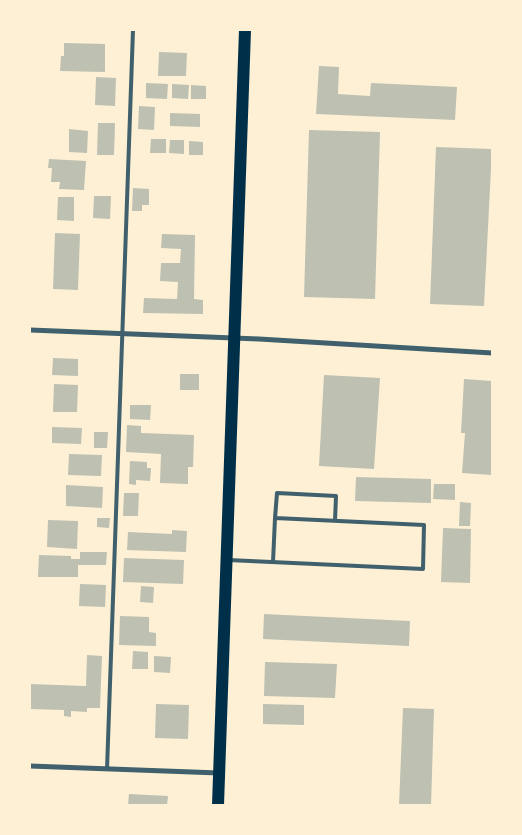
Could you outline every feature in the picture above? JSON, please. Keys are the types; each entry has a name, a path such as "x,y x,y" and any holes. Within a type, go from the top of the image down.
{"main road":[{"path":"218,805 245,30"}],"street":[{"path":"30,330 234,338 492,353"},
{"path":"30,766 219,773"}],"lane":[{"path":"107,769 132,30"},
{"path":"273,562 277,493 336,496 335,521"},
{"path":"226,560 423,569 424,525 276,518"}],"building":[{"path":"64,43 105,44 105,72 60,71 61,56 64,56"},
{"path":"159,52 187,53 186,76 158,76"},
{"path":"319,66 339,67 338,94 370,96 371,83 457,87 455,120 316,114"},
{"path":"96,77 116,78 115,106 95,105"},
{"path":"146,83 168,84 167,99 146,98"},
{"path":"172,84 189,85 188,99 172,98"},
{"path":"191,85 206,86 206,99 191,99"},
{"path":"139,106 155,107 154,130 138,129"},
{"path":"170,113 200,114 200,127 170,126"},
{"path":"98,123 115,123 114,155 97,155"},
{"path":"69,129 88,131 87,153 69,152"},
{"path":"309,130 380,132 375,299 304,297"},
{"path":"151,139 166,139 166,153 150,153"},
{"path":"170,140 184,140 184,154 169,153"},
{"path":"189,141 203,142 203,155 189,155"},
{"path":"436,147 492,149 484,306 430,304"},
{"path":"49,159 86,161 84,190 59,189 60,182 51,182 52,168 48,168"},
{"path":"133,188 149,189 149,205 142,205 142,211 132,211"},
{"path":"94,196 111,196 110,219 93,218"},
{"path":"58,197 74,197 74,221 57,220"},
{"path":"55,233 80,234 78,290 53,289"},
{"path":"162,234 195,235 194,299 203,300 203,314 143,313 144,298 177,299 178,282 160,281 161,263 180,263 181,249 161,248"},
{"path":"53,358 78,359 78,376 52,375"},
{"path":"180,374 199,374 199,390 180,390"},
{"path":"324,375 380,378 374,469 319,466"},
{"path":"464,379 492,381 492,475 462,473 465,433 461,433"},
{"path":"54,384 78,385 77,412 53,412"},
{"path":"130,405 151,405 150,420 130,419"},
{"path":"127,425 141,426 141,433 194,435 193,467 188,467 188,484 160,483 161,454 126,452"},
{"path":"52,427 82,428 81,444 52,443"},
{"path":"94,432 108,432 107,448 94,448"},
{"path":"69,454 102,455 101,476 68,475"},
{"path":"130,461 147,462 147,468 151,468 150,481 136,480 136,485 129,484"},
{"path":"356,477 431,479 431,503 355,501"},
{"path":"434,484 455,484 455,500 433,499"},
{"path":"66,485 103,487 102,508 66,506"},
{"path":"124,493 139,493 138,516 123,516"},
{"path":"460,502 471,503 470,526 459,526"},
{"path":"97,518 110,518 109,528 97,527"},
{"path":"48,520 78,521 77,549 47,547"},
{"path":"443,528 471,529 470,583 441,582"},
{"path":"172,530 187,531 186,552 127,550 128,532 172,534"},
{"path":"80,552 107,552 106,565 78,565 78,577 38,577 39,555 71,556 71,559 80,559"},
{"path":"124,558 184,560 183,584 123,582"},
{"path":"80,584 106,585 105,607 79,606"},
{"path":"141,586 154,587 153,603 140,602"},
{"path":"264,614 410,621 409,646 263,639"},
{"path":"120,616 149,617 149,632 156,633 156,646 119,645"},
{"path":"133,651 148,652 148,669 132,669"},
{"path":"87,655 102,656 100,708 87,708 87,712 71,711 71,717 64,716 64,710 30,709 30,684 86,686"},
{"path":"154,656 171,657 170,673 154,672"},
{"path":"265,662 337,664 335,698 264,696"},
{"path":"156,704 189,705 188,739 155,738"},
{"path":"263,704 304,705 304,725 263,724"},
{"path":"403,708 434,709 431,805 399,805"},
{"path":"129,794 168,796 167,805 128,805"}]}
